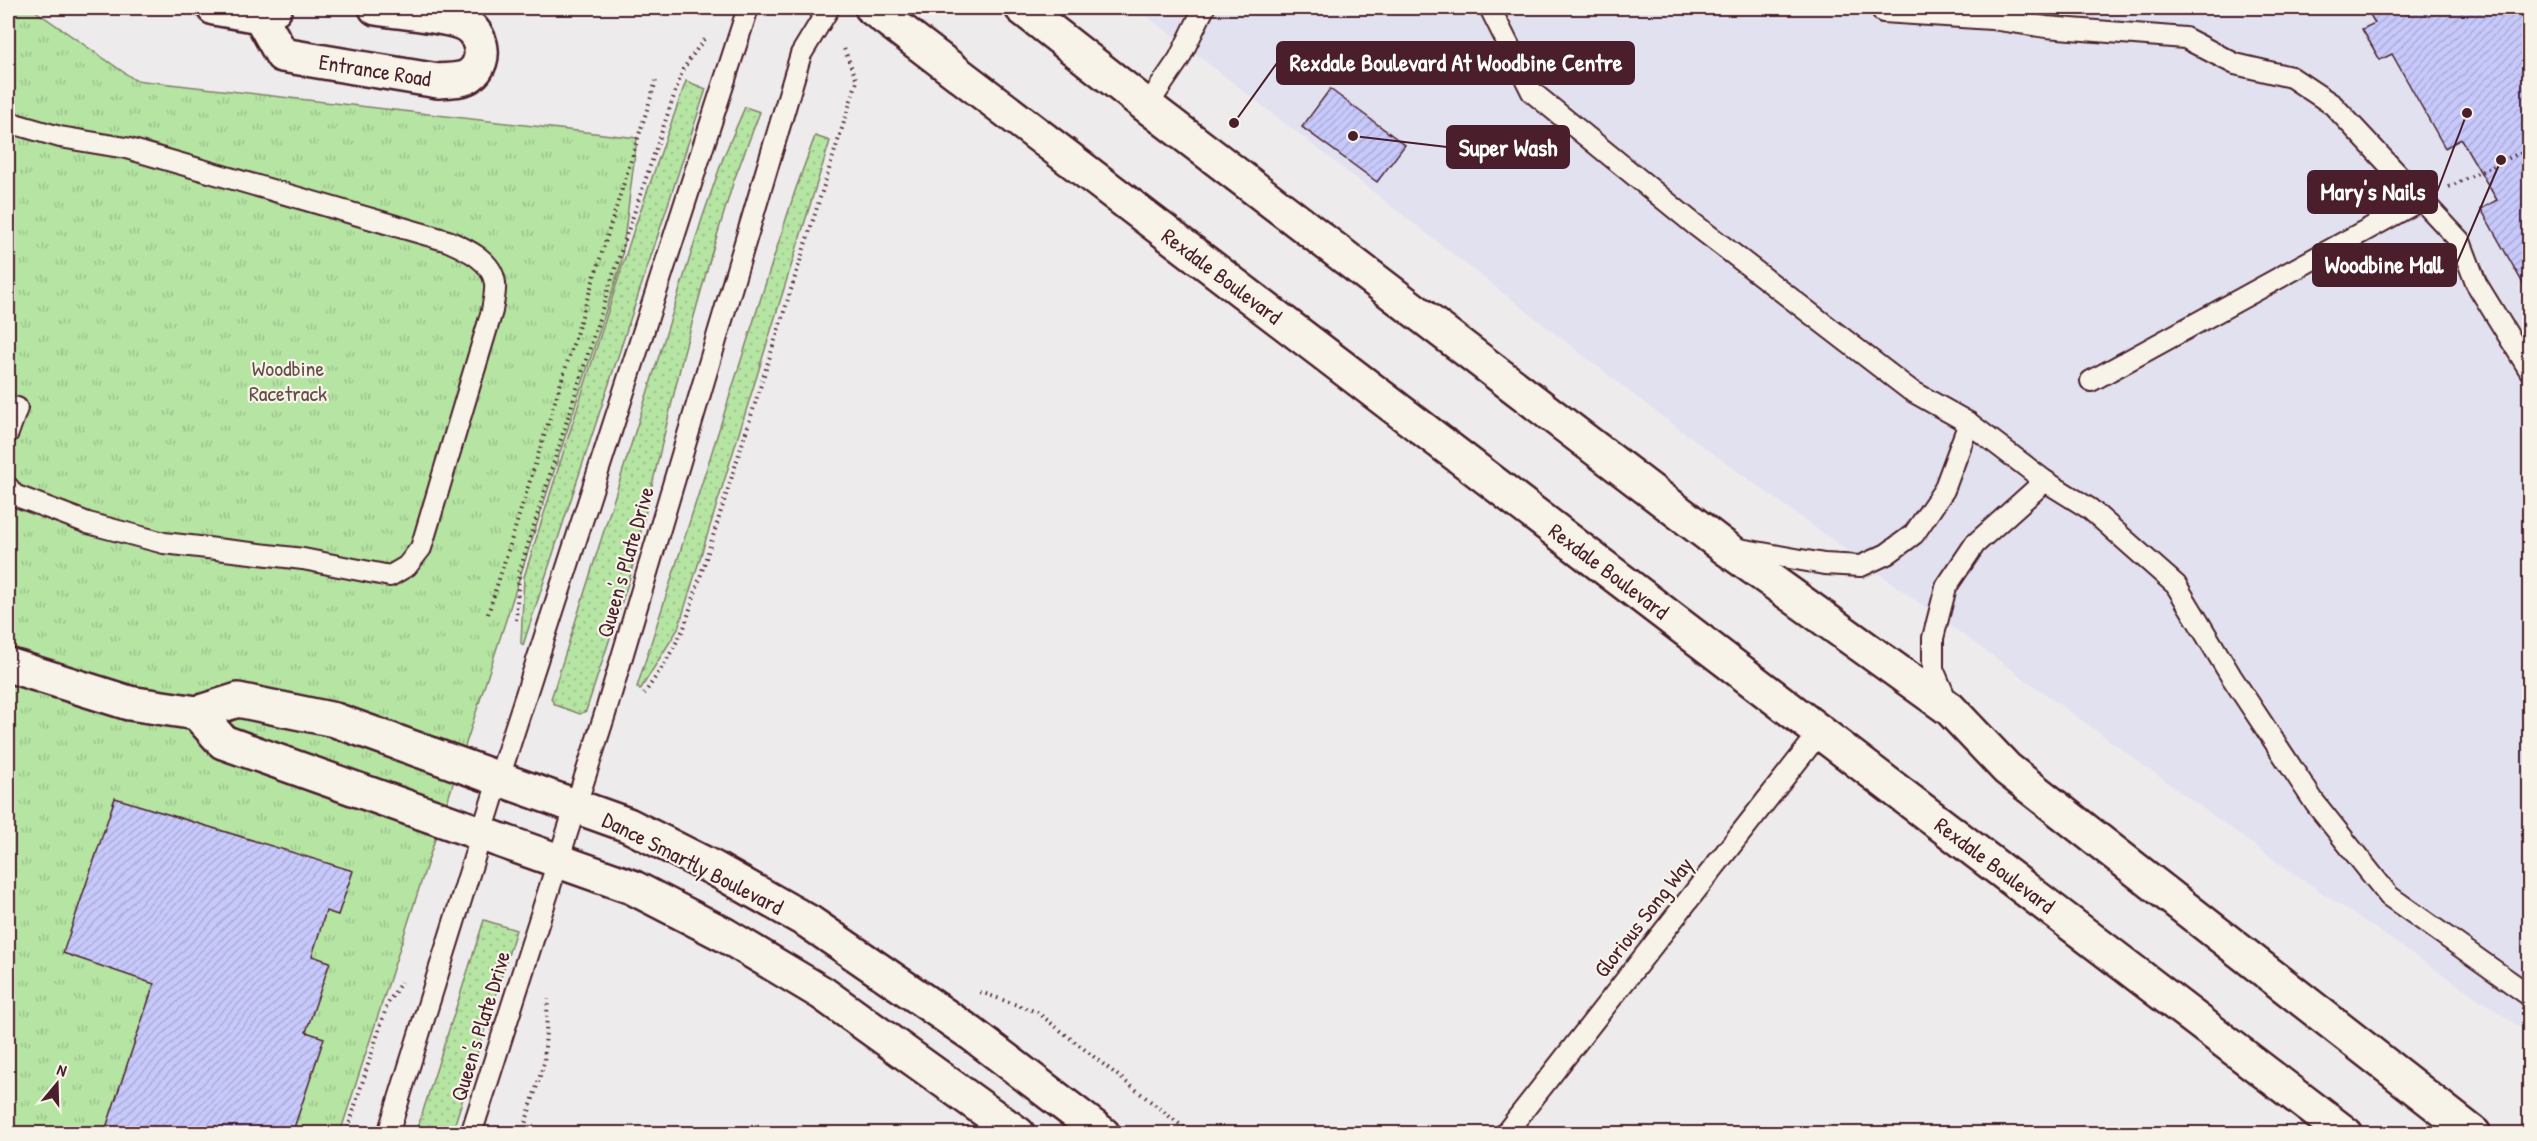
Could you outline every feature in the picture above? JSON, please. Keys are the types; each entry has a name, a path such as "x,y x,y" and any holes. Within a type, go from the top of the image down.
{"main road":[{"name":"Entrance Road","path":"214,8 265,10 282,55 438,81 461,79 471,74 479,64 482,50 476,34 450,15 376,8"},
{"name":"Rexdale Boulevard","path":"872,8 2346,1134"},
{"path":"1022,8 1723,546 1950,709 2007,769 2474,1134"},
{"name":"Dance Smartly Boulevard","path":"8,665 129,703 197,713 238,700 335,720 628,825 715,869 809,922 972,1034 1103,1134"},
{"path":"197,713 223,742 632,887 754,952 822,993 1018,1134"}],"lane":[{"path":"388,1134 481,834 748,8"},
{"name":"Queen's Plate Drive","path":"471,1134 605,714 801,54 829,8"},
{"path":"1147,106 1179,59 1204,8"},
{"path":"1490,8 1532,92 1694,224 1910,390 1969,423 2045,481 2090,509 2176,585 2231,676 2315,803 2389,896 2529,996"},
{"path":"1883,8 1883,12 1992,19 2046,27 2185,38 2235,64 2290,77 2333,105 2460,241 2476,283 2529,371"},
{"path":"8,122 60,137 126,148 448,241 470,250 487,266 495,282 492,311 421,548 407,566 390,576 303,559 164,543 88,523 14,495 8,487"},
{"path":"2091,381 2421,200"},
{"path":"8,406 17,408 8,433"},
{"path":"1723,546 1824,564 1861,566 1887,554 1914,534 1944,490 1969,423"},
{"path":"1950,709 1933,669 1933,638 1946,587 1975,544 2045,481"},
{"name":"Glorious Song Way","path":"1505,1134 1820,732"}],"path":[{"path":"643,696 665,663 684,628 857,81 829,8"},
{"path":"516,630 519,573 609,287 683,69 709,33"},
{"path":"488,614 656,81"},
{"path":"2421,200 2529,148"},
{"path":"522,1134 544,1063 548,997"}],"shaded area":[{"path":"1137,8 2529,8 2529,1033 2280,864 1660,415"}],"green space":[{"name":"Woodbine Racetrack","path":"8,8 31,8 135,80 637,138 621,264 340,1133 8,1133"},
{"path":"686,81 706,89 523,645 521,643 524,577 634,229"},
{"path":"745,107 760,112 734,180 684,352 630,577 586,711 580,714 555,705 551,699 702,219 723,158"},
{"path":"815,136 830,141 678,629 640,690 637,687 795,191"},
{"path":"484,920 516,930 452,1133 416,1133"}],"building":[{"path":"2366,8 2530,8 2530,296 2481,209 2497,200 2461,139 2445,148 2392,54 2380,60 2362,29 2375,23"},
{"path":"1330,89 1405,145 1377,182 1302,127"},
{"path":"115,798 353,871 338,915 326,911 312,956 330,962 306,1032 324,1038 292,1134 104,1134 154,984 63,953"}],"place":[{"name":"Mary's Nails","path":"2467,113"},
{"name":"Rexdale Boulevard At Woodbine Centre","path":"1234,123"},
{"name":"Super Wash","path":"1353,136"},
{"name":"Woodbine Mall","path":"2501,160"}]}
